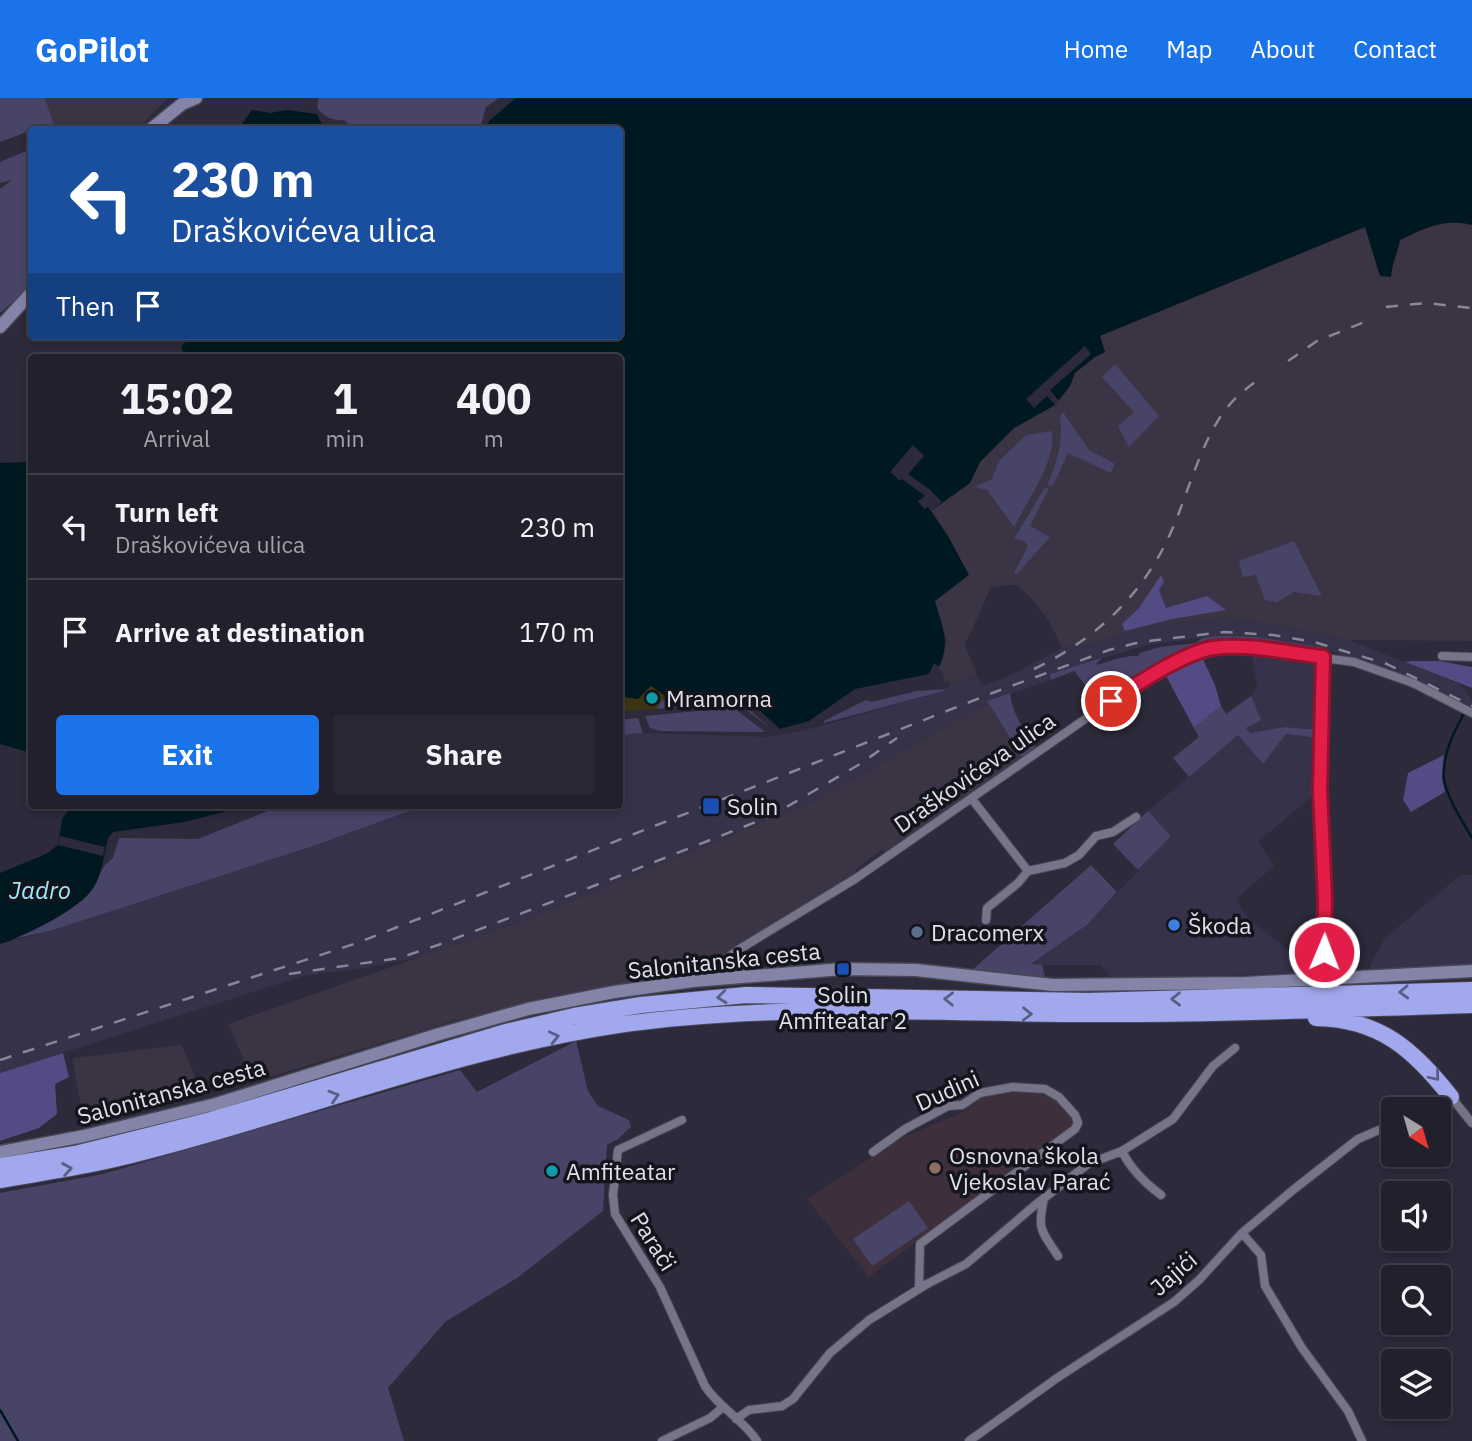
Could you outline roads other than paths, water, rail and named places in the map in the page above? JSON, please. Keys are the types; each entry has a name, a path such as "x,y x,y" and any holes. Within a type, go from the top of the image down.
{"highway":[{"path":"0,1166 75,1154 211,1120 506,1032 574,1016 641,1005 746,995 1088,1001 1472,990"},
{"path":"0,1180 85,1166 147,1151 446,1063 575,1032 620,1025 748,1014 847,1011 1087,1014 1472,1005"},
{"path":"1274,1010 1284,1017 1325,1018 1376,1030 1404,1045 1451,1097"}],"main road":[{"path":"155,126 182,104 196,98"},
{"path":"0,327 28,296"},
{"name":"Salonitanska cesta","path":"0,1152 84,1136 216,1104 528,1009 614,992 693,981 843,969 916,970 1053,985 1246,983 1472,971"}],"street":[{"name":"Draškovićeva ulica","path":"693,981 713,970 738,950 834,893 1105,704 1189,656 1211,649 1241,647 1354,662 1393,675 1472,713"},
{"path":"1442,656 1472,657"},
{"path":"1323,657 1320,790 1325,900 1323,978"},
{"path":"972,799 1028,870"},
{"path":"986,920 987,908 1018,883 1028,870 1065,863 1079,855 1096,836 1113,832 1136,817"},
{"path":"738,950 735,960 737,967 746,976"},
{"path":"736,1419 749,1410 782,1406 793,1399 830,1353 869,1320 966,1264 1088,1164 1122,1151 1173,1119 1213,1066 1235,1048"},
{"name":"Dudini","path":"873,1152 905,1129 948,1106 962,1105 980,1093 1013,1087 1045,1089 1059,1097 1075,1115 1078,1123 1074,1129 920,1244 919,1289"},
{"path":"1451,1097 1472,1123"},
{"name":"Parači","path":"682,1120 618,1150 612,1204 660,1287 705,1386 722,1408"},
{"name":"Jajići","path":"969,1441 1057,1378 1174,1302 1199,1280 1242,1233 1358,1139 1381,1129"},
{"path":"1122,1151 1128,1163 1147,1185 1161,1195"},
{"path":"1044,1198 1039,1220 1040,1230 1058,1256"},
{"path":"1242,1233 1261,1255 1265,1286 1302,1348 1348,1411 1362,1441"},
{"path":"662,1441 710,1418 722,1408 757,1441"}],"water":[{"path":"516,98 1472,98 1472,225 1444,223 1400,240 1391,277 1380,276 1365,227 1100,336 1105,352 1075,373 1070,386 1055,405 1014,428 980,462 970,483 931,511 969,575 935,601 945,642 939,667 934,663 929,674 855,689 809,721 780,729 741,694 665,696 651,686 638,699 623,697 623,354 184,354 181,347 187,340 623,340 623,126 487,126"},
{"path":"252,110 270,113 287,110 317,114 323,126 240,126"},
{"path":"28,460 28,752 0,744 0,463"},
{"name":"Jadro","path":"69,809 235,809 184,822 113,832 108,838 97,882 87,896 52,921 0,944 0,873 46,854 58,845 62,819"}],"waterway":[{"path":"1463,715 1446,753 1444,778 1451,801 1472,838"},
{"path":"0,1410 18,1441"}],"railway":[{"path":"1386,307 1426,303 1472,308"},
{"path":"1288,361 1317,341 1372,319"},
{"path":"1034,669 1078,644 1132,595 1160,555 1217,422 1234,400 1262,377"},
{"path":"0,1060 357,943 995,692 1109,650 1140,642 1224,632 1273,635 1314,642 1387,664 1472,706"},
{"path":"289,974 399,958 591,887 771,816 860,764 897,738"}],"place":[{"name":"Mramorna","path":"652,698"},
{"name":"Solin","path":"711,806"},
{"name":"Škoda","path":"1174,925"},
{"name":"Dracomerx","path":"917,932"},
{"name":"Solin Amfiteatar 2","path":"843,969"},
{"name":"Osnovna škola Vjekoslav Parać","path":"935,1168"},
{"name":"Amfiteatar","path":"552,1171"}]}
